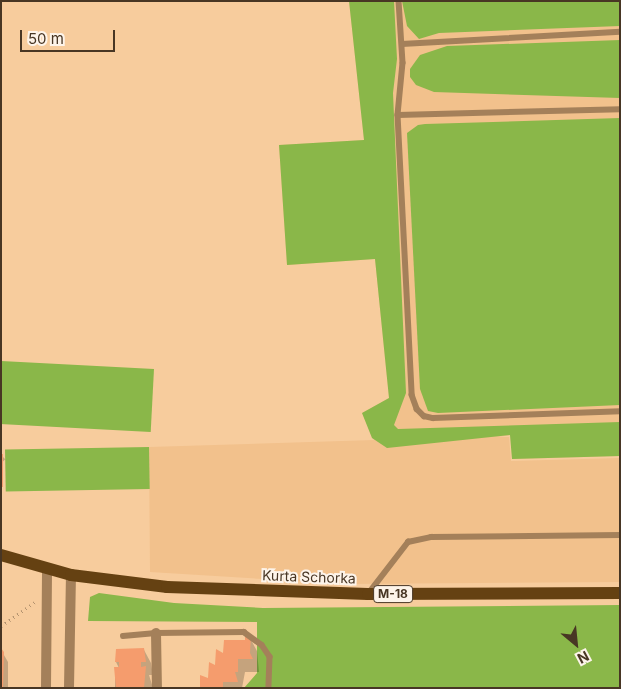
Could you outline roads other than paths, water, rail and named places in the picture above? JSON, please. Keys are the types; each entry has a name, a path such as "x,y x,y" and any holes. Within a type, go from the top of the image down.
{"main road":[{"name":"Kurta Schorka","path":"1,555 71,575 167,587 368,594 620,593"}],"street":[{"path":"46,569 46,688"},
{"path":"69,688 71,575"},
{"path":"156,633 157,688"}],"lane":[{"path":"399,1 402,44 398,115 412,395 417,409 424,416 433,418 620,411"},
{"path":"402,44 620,32"},
{"path":"398,115 620,109"},
{"path":"368,594 408,542 432,538 620,535"},
{"path":"123,636 225,631 252,635 270,657 269,688"}]}
